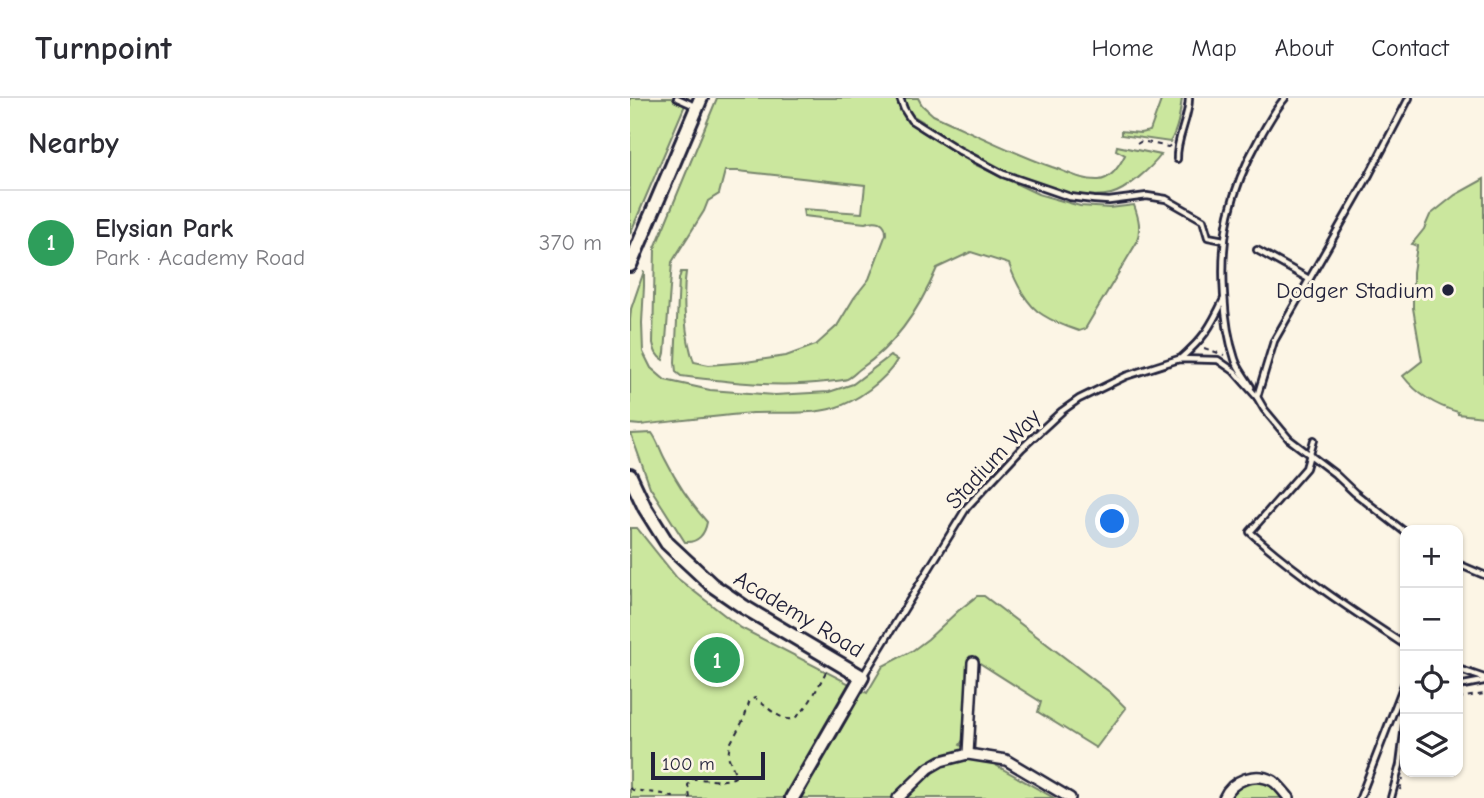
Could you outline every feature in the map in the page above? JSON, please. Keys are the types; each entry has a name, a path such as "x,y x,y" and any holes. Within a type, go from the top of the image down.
{"main road":[{"path":"630,265 699,102"},
{"name":"Academy Road","path":"630,476 667,543 712,585 735,602 862,677 792,798"}],"street":[{"path":"968,754 973,662"},
{"path":"898,798 929,768 941,761 968,754 1006,760 1070,798"},
{"path":"1224,798 1231,786 1248,778 1259,778 1274,782 1289,798"}],"lane":[{"path":"677,98 699,102"},
{"path":"900,98 911,120 1003,174 1070,197 1109,201 1147,196 1166,200 1203,220 1208,237 1224,240"},
{"path":"1177,159 1177,147 1189,107 1189,98"},
{"path":"1285,98 1274,111 1240,174 1226,224 1222,269 1227,330 1236,361 1264,409 1289,439 1400,528"},
{"path":"1257,397 1274,341 1369,175 1409,98"},
{"path":"1257,250 1309,279"},
{"name":"Stadium Way","path":"1179,359 1202,339 1224,299"},
{"name":"Stadium Way","path":"862,677 967,507 1022,448 1062,411 1126,376 1179,359 1219,360 1257,397"},
{"path":"1314,440 1306,468 1250,532 1328,594 1400,642"},
{"path":"1463,566 1484,575"},
{"path":"1463,671 1484,680"},
{"path":"1463,685 1484,680"},
{"path":"1360,798 1400,695"},
{"path":"1391,798 1400,765"}],"path":[{"path":"1137,144 1142,141 1172,145"},
{"path":"1204,348 1224,355"},
{"path":"690,798 688,785 692,779 723,781 735,777 728,757 730,744 744,719 750,701 755,698 785,719 799,716 833,660"},
{"path":"1463,697 1484,694"},
{"path":"631,790 676,798"}],"green space":[{"path":"630,98 688,98 630,234"},
{"path":"717,98 897,98 902,113 921,131 974,164 1038,194 1080,206 1110,208 1134,205 1139,223 1137,242 1085,329 1079,331 1037,311 1022,292 1009,264 971,252 937,268 915,311 896,337 847,379 808,384 772,384 681,376 676,372 675,362 681,272 686,272 685,317 694,362 709,365 786,356 816,345 837,326 869,279 886,234 883,224 877,221 865,223 804,216 803,209 862,213 865,185 725,171 719,194 708,201 672,262 663,360 656,353 653,343 655,248"},
{"path":"904,98 918,98 933,115 1022,155 1087,179 1104,179 1115,171 1125,155 1116,150 1117,146 1161,155 1138,178 1117,192 1095,196 1075,194 1032,182 972,155 908,113"},
{"path":"1162,98 1182,98 1177,126 1170,142 1121,135 1121,131 1150,131"},
{"name":"Dodger Stadium","path":"1484,179 1483,417 1458,414 1435,403 1421,394 1403,376 1422,361 1413,308 1413,272 1417,246 1412,244 1424,229 1430,215 1455,195"},
{"path":"644,271 643,352 651,368 665,380 710,390 775,395 829,392 853,384 890,356 897,360 886,375 870,389 852,401 834,408 630,424 631,309"},
{"path":"652,433 679,484 707,522 703,534 694,541 685,542 650,487 631,434"},
{"path":"630,528 637,528 677,578 741,628 867,693 883,666 912,651 977,596 984,596 1111,693 1126,708 1096,748 1038,712 1041,702 970,657 963,740 960,745 1054,798 630,798"},
{"path":"1257,782 1271,785 1281,798 1229,798 1241,787"}],"place":[{"name":"Dodger Stadium","path":"1448,290"},
{"name":"Elysian Park","path":"717,660"}]}
